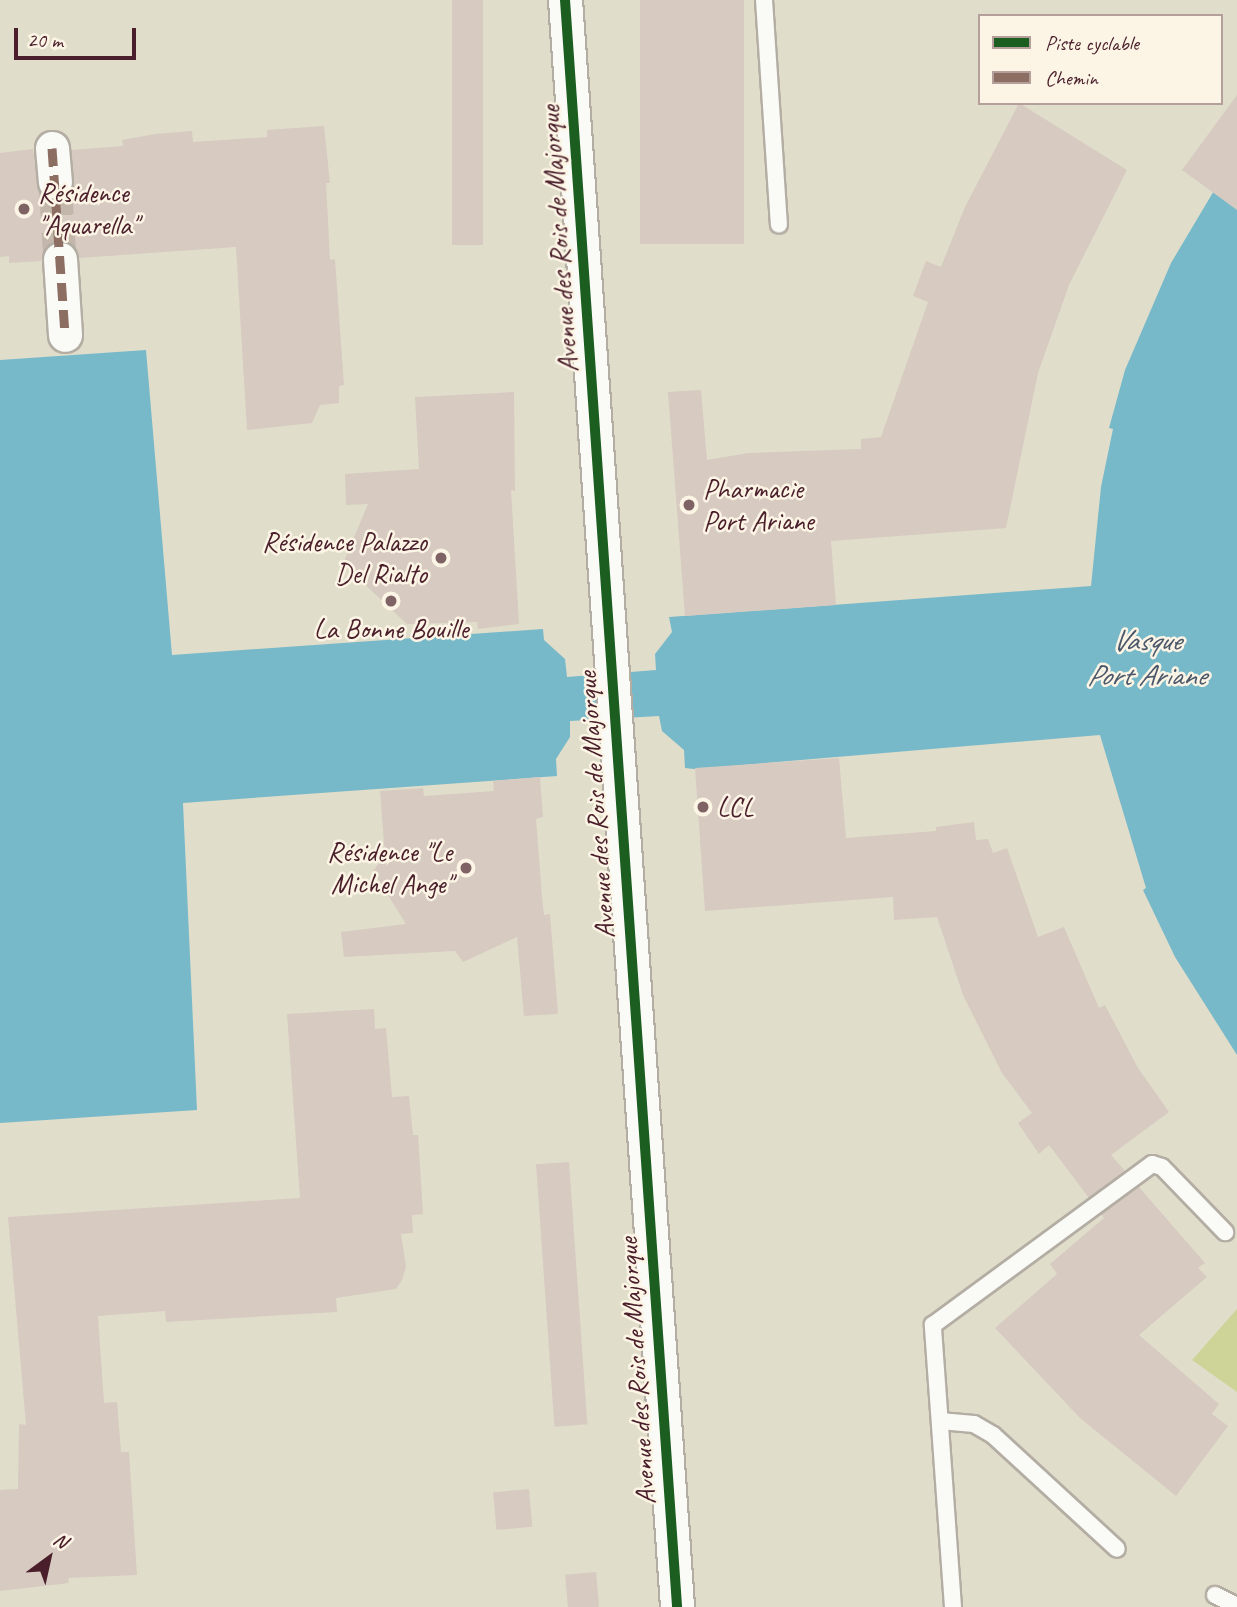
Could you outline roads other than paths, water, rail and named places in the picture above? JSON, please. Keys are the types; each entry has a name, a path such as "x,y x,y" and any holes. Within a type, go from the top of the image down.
{"street":[{"name":"Avenue des Rois de Majorque","path":"565,0 617,781 677,1607"},
{"path":"51,148 55,182"},
{"path":"60,260 65,335"}],"lane":[{"path":"764,0 779,225"},
{"path":"953,1607 933,1325 1152,1164 1163,1167 1225,1232"},
{"path":"940,1421 974,1424 993,1434 1117,1549"},
{"path":"1215,1595 1237,1606"}],"water":[{"name":"Vasque Port Ariane","path":"1237,152 1237,1055 1175,957 1143,890 1146,888 1100,735 694,769 685,768 684,750 662,731 659,716 570,721 570,737 556,759 557,776 183,803 197,1110 0,1123 0,360 146,350 172,655 543,629 544,640 565,659 567,677 656,670 655,654 672,632 669,617 1091,586 1101,487 1113,429 1109,428 1125,370 1171,263"}],"tunnel":[{"path":"55,182 60,259"}],"place":[{"name":"Résidence \"Aquarella\"","path":"24,209"},
{"name":"Pharmacie Port Ariane","path":"689,505"},
{"name":"Résidence Palazzo Del Rialto","path":"441,558"},
{"name":"La Bonne Bouille","path":"391,601"},
{"name":"LCL","path":"703,807"},
{"name":"Résidence \"Le Michel Ange\"","path":"466,868"}]}
